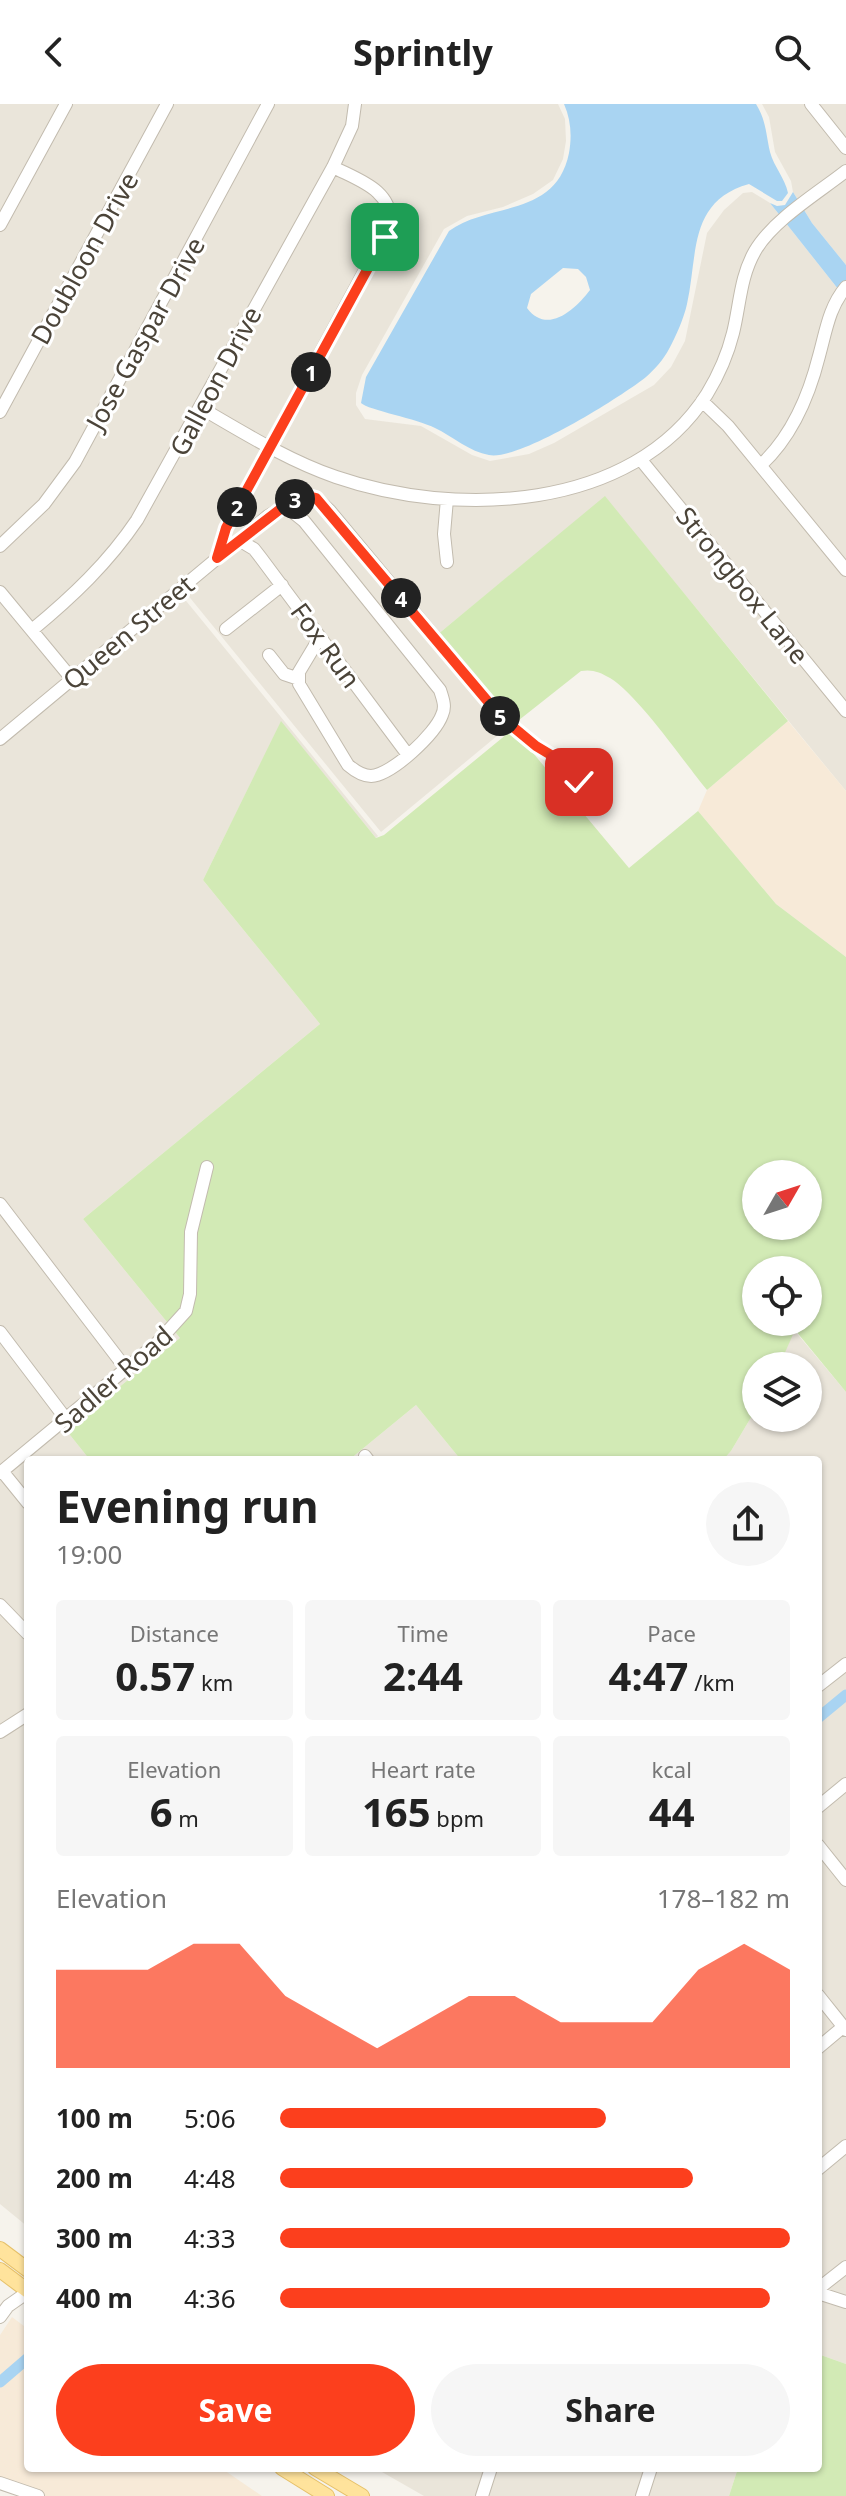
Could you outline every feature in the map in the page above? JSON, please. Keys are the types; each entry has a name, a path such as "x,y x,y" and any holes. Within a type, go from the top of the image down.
{"main road":[{"path":"0,2249 24,2267"},
{"path":"0,2270 24,2289"},
{"path":"288,2472 327,2496"},
{"path":"322,2472 362,2496"}],"street":[{"path":"0,225 66,104"},
{"name":"Doubloon Drive","path":"0,412 167,104"},
{"name":"Jose Gaspar Drive","path":"0,546 44,504 75,462 268,104"},
{"name":"Galleon Drive","path":"32,630 77,592 123,542 144,509 333,167 352,126 355,104"},
{"path":"811,104 846,148"},
{"path":"217,558 226,528 390,224 391,213 380,193 333,167"},
{"path":"201,408 270,447 335,477 407,495 475,501 527,497 585,483 641,460 681,426 702,401 726,354 743,278 757,248 778,225 846,171"},
{"path":"761,465 774,453 800,410 833,306 846,287"},
{"path":"702,401 720,416 846,570"},
{"name":"Strongbox Lane","path":"641,460 846,711"},
{"name":"Queen Street","path":"0,739 239,540 280,508 304,495 316,498 501,717 536,746 561,761"},
{"path":"447,499 444,534 447,562"},
{"path":"280,508 295,512 304,521 440,690 444,701 442,716 436,726 408,755 383,773 370,776 357,773 348,765 307,699 299,672 320,637"},
{"name":"Fox Run","path":"239,540 254,549 408,755"},
{"path":"226,629 282,585"},
{"path":"0,592 72,679"},
{"path":"269,655 284,674 299,679"},
{"name":"Sadler Road","path":"1,1472 127,1370 169,1332 186,1311 190,1294 191,1232 207,1167"},
{"path":"0,1204 127,1370"},
{"path":"0,1332 66,1419"},
{"path":"1,1472 24,1498"},
{"path":"0,1605 24,1630"},
{"path":"822,1683 846,1664"},
{"path":"0,1732 24,1717"},
{"path":"822,1804 846,1784"},
{"path":"822,1850 846,1880"},
{"path":"822,2000 845,2029 822,2045"},
{"path":"822,2166 846,2146"},
{"path":"822,2288 846,2267"},
{"path":"822,2293 846,2302"},
{"path":"0,2317 8,2306 24,2295"},
{"path":"482,2496 490,2472"},
{"path":"642,2496 650,2472"},
{"path":"0,2483 35,2496"}],"shaded area":[{"path":"0,104 558,104 565,119 566,141 563,159 553,180 533,194 503,207 467,216 444,229 362,375 356,405 365,419 421,426 472,455 490,461 529,454 554,443 654,385 671,367 685,341 707,233 724,210 743,193 752,192 770,203 846,299 846,791 605,497 437,635 303,490 277,504 178,591 378,836 376,838 281,722 203,880 320,1024 83,1219 180,1338 66,1430 87,1456 24,1456 24,2224 0,2204"},
{"path":"762,104 846,104 846,265 812,223 793,192 791,181 775,152 769,117"},
{"path":"316,498 509,726 381,832 182,588 280,508"},
{"path":"788,721 846,791 846,957 776,904 698,811 707,790"},
{"path":"792,1336 799,1336 812,1352 785,1352"},
{"path":"822,1363 846,1392 846,2364 822,2355 822,1456 727,1456 742,1432 822,1432"},
{"path":"416,1405 458,1456 354,1456"},
{"path":"12,2317 24,2326 24,2472 227,2472 262,2496 30,2496 0,2487 0,2335"},
{"path":"382,2472 737,2472 729,2496 424,2496"}],"green space":[{"path":"605,496 788,721 707,790 634,699 606,676 581,671 514,724 437,635"},
{"path":"281,721 376,838 384,835 513,729 629,868 698,811 776,904 846,957 846,1392 822,1363 822,1352 813,1352 800,1336 822,1336 822,1256 742,1256 742,1336 792,1336 785,1352 742,1352 742,1432 727,1456 458,1456 416,1405 354,1456 87,1456 66,1430 180,1338 83,1219 320,1024 203,880"},
{"path":"822,2355 846,2364 846,2496 729,2496 737,2472 822,2472"}],"water":[{"path":"564,104 756,104 764,121 772,157 788,193 782,201 777,201 749,184 729,192 715,203 699,232 686,309 664,357 633,386 545,438 523,448 489,455 475,451 427,425 361,403 366,377 449,231 465,222 536,199 550,189 562,174 570,140","holes":["563,268 578,269 586,277 590,290 569,312 560,317 543,319 527,308 531,294"]},
{"path":"793,192 812,223 846,265 846,299 770,203 785,205"}],"waterway":[{"path":"822,1715 846,1695"},
{"path":"0,2382 24,2361"}],"route":[{"path":"385,237 226,528 217,558 292,500 304,495 316,498 509,726 561,761 565,779 574,786 579,782"}]}
